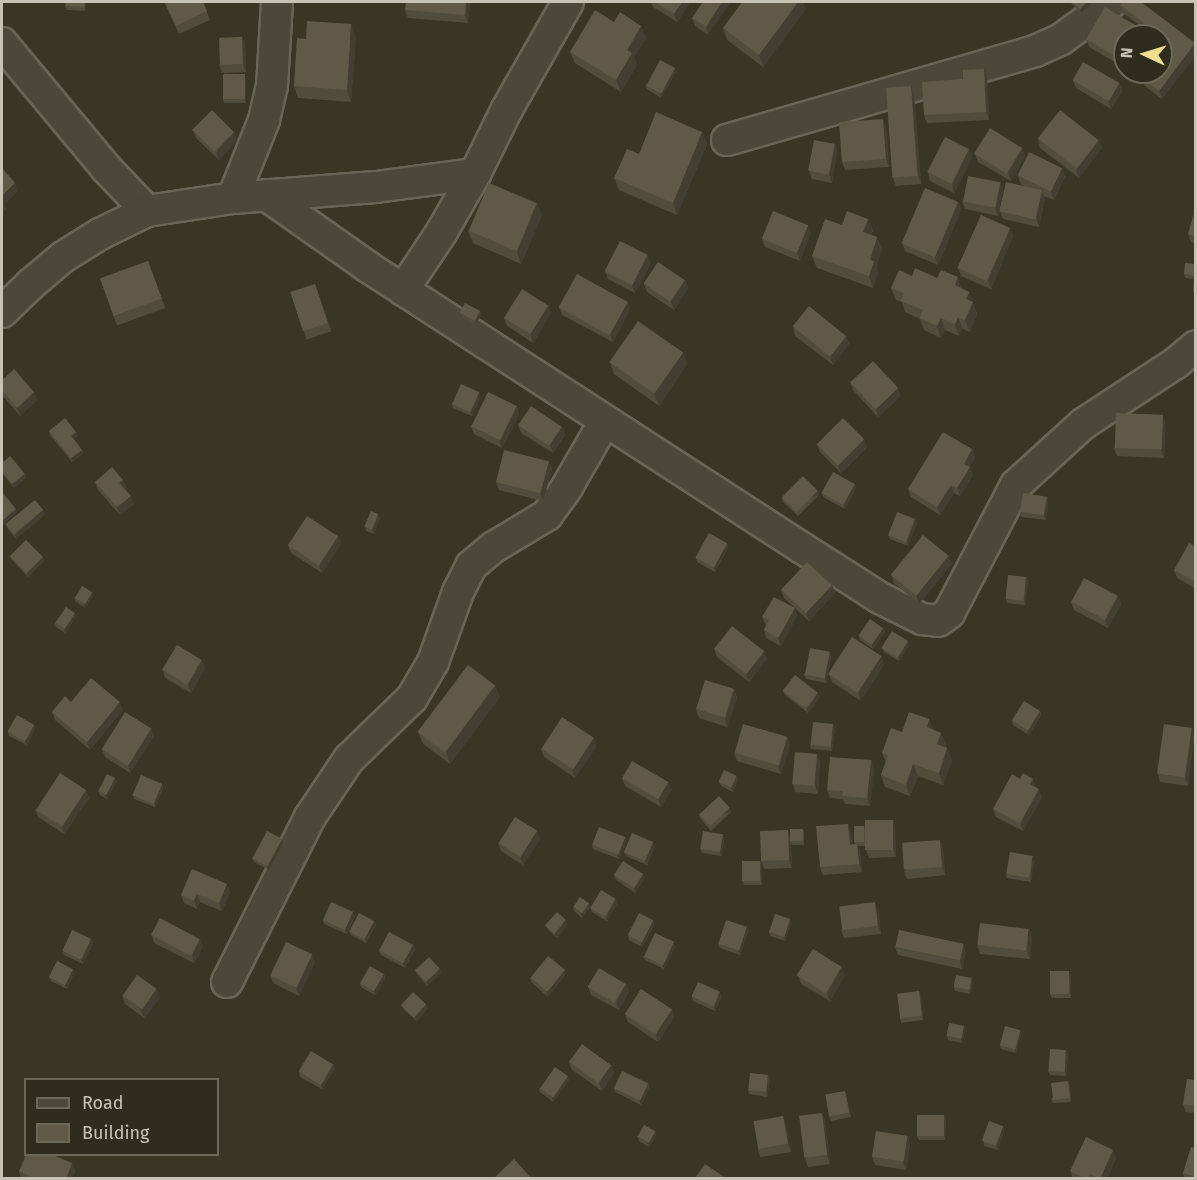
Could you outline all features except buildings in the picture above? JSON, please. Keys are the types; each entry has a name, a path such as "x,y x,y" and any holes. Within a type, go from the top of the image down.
{"street":[{"path":"233,198 264,120 272,86 277,2"},
{"path":"403,290 441,233 475,174 507,110 568,2"},
{"path":"727,140 1035,51 1060,40 1112,2"},
{"path":"2,44 94,154 147,211"},
{"path":"2,312 63,257 100,234 147,211 233,198 376,187 475,174"},
{"path":"266,195 403,290 605,421 880,598 921,619 938,621 949,613 1016,485 1083,424 1176,363 1196,346"},
{"path":"227,981 310,817 350,759 412,698 433,662 458,592 471,566 494,546 547,515 567,487 605,421"}]}
